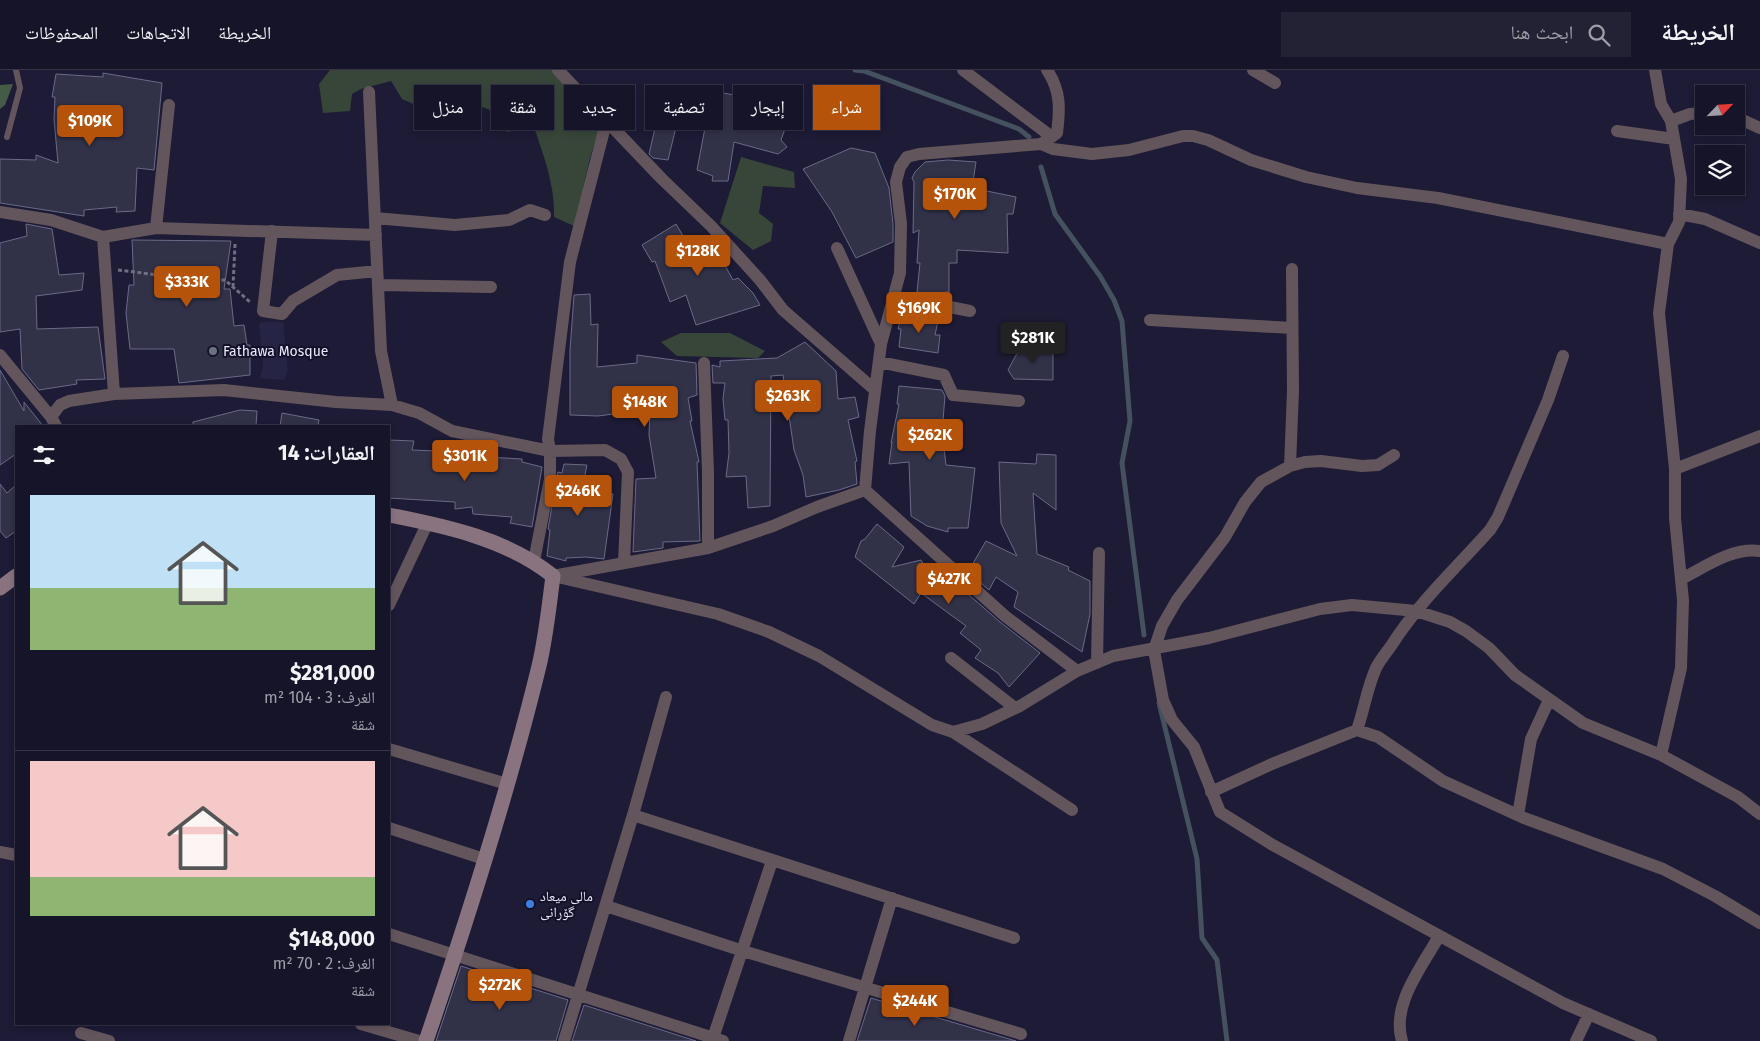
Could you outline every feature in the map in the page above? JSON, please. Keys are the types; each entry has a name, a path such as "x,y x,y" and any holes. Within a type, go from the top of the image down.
{"street":[{"path":"558,70 573,85"},
{"path":"963,70 1052,136"},
{"path":"1037,145 1057,133 1061,106 1055,82 1047,70"},
{"path":"1253,70 1275,83"},
{"path":"1655,70 1662,104 1671,121 1681,179 1679,222 1668,244 1659,313 1675,469 1675,518 1683,600 1681,668 1661,755"},
{"path":"369,92 381,351 392,405"},
{"path":"156,228 169,105"},
{"path":"1671,121 1695,114"},
{"path":"1745,121 1760,128"},
{"path":"534,561 550,479 548,439 570,262 603,130"},
{"path":"616,130 661,178 724,240 760,280 783,310 875,390"},
{"path":"1617,131 1674,139"},
{"path":"865,490 881,344 900,273 901,224 896,182 903,161 907,157 932,152 1037,145 1092,154 1128,150 1183,136 1193,136 1208,140 1251,160 1306,177 1357,188 1438,198 1668,244"},
{"path":"375,218 455,225 508,220 530,210 545,215"},
{"path":"0,212 51,220 102,237 156,228 272,230 376,235"},
{"path":"1679,214 1705,219 1760,243"},
{"path":"272,230 263,311 282,314 293,300 337,275 377,271"},
{"path":"102,237 114,394"},
{"path":"837,248 881,344"},
{"path":"1290,466 1293,391 1292,269"},
{"path":"378,285 491,287"},
{"path":"894,296 970,310"},
{"path":"1150,320 1252,324 1292,328"},
{"path":"0,355 54,422"},
{"path":"1357,730 1368,689 1377,666 1416,611 1490,530 1498,517 1548,400 1563,356"},
{"path":"879,362 944,375 953,394 1019,401"},
{"path":"704,363 708,472 708,548"},
{"path":"54,422 60,405 69,401 114,394 224,390 336,402 392,405 419,413 452,431 519,447 550,451 606,450 621,459 628,472 624,563"},
{"path":"1675,469 1760,436"},
{"path":"1394,455 1378,465 1362,466 1321,461 1290,466 1261,482 1245,502 1225,537 1177,600 1149,650 1163,700 1172,720 1194,747 1220,812 1271,844 1563,1002 1651,1041"},
{"path":"553,576 708,548 773,526 817,507 865,490"},
{"path":"865,490 1005,616 1077,671"},
{"path":"390,515 451,527 534,561 553,576 718,614 769,632 819,656 932,725 954,732 1072,810"},
{"path":"390,603 428,522"},
{"path":"1681,579 1735,553 1751,550 1760,551"},
{"path":"1097,663 1099,553"},
{"path":"426,1041 455,955 507,784 540,665 553,576"},
{"path":"954,732 982,724 1015,708 1077,671 1113,656 1149,650 1320,609 1352,605 1416,611 1450,622 1466,632 1489,648 1515,674 1583,723 1661,755 1738,798 1760,814"},
{"path":"951,658 1015,708"},
{"path":"564,1041 606,906 666,697"},
{"path":"1518,815 1531,739 1549,700"},
{"path":"1211,792 1357,730 1378,737 1443,781 1518,815 1663,869 1715,896 1760,923"},
{"path":"390,749 507,784"},
{"path":"633,814 772,861 1014,938"},
{"path":"390,828 484,859"},
{"path":"0,852 15,855"},
{"path":"390,934 716,1040 772,861"},
{"path":"849,1041 867,987 892,898"},
{"path":"606,906 743,951 1020,1034"},
{"path":"1402,1041 1398,1028 1408,992 1439,936"},
{"path":"1576,1041 1590,1014"},
{"path":"364,1025 420,1041"},
{"path":"81,1032 109,1041"}],"lane":[{"path":"7,137 20,88 16,70"}],"path":[{"path":"233,288 236,229"},
{"path":"105,268 208,281 225,280 263,311"}],"shaded area":[{"path":"262,322 283,322 288,370 284,380 260,378 263,366 259,324"}],"green space":[{"path":"330,70 558,70 573,85 564,85 564,130 599,130 574,226 554,217 551,182 535,130 554,130 554,85 491,85 491,110 481,107 481,85 414,85 414,104 402,99 391,81 361,89 352,94 350,111 323,113 319,84"},
{"path":"13,84 5,105 0,109 0,85"},
{"path":"741,157 794,172 795,188 763,186 759,213 773,224 771,241 753,250 720,223"},
{"path":"681,333 730,333 765,351 758,358 677,356 661,342"}],"building":[{"path":"103,73 162,83 154,170 137,168 135,211 116,212 117,207 84,210 84,216 0,203 0,159 36,160 36,155 58,163 54,119 55,97 52,97 56,74 103,77"},
{"path":"723,93 733,95 733,130 785,130 781,140 787,147 778,154 734,142 728,181 712,181 713,176 697,170 705,130 723,130"},
{"path":"655,130 675,130 668,160 653,158 649,154"},
{"path":"851,148 875,153 889,188 893,224 893,242 856,258 832,212 803,169"},
{"path":"948,160 976,162 972,188 1016,197 1013,214 1007,214 1008,253 957,250 957,263 949,263 949,292 926,294 917,292 920,263 917,263 919,230 913,233 914,182 912,178 925,162"},
{"path":"26,224 52,229 59,275 84,273 82,290 36,296 37,329 98,327 105,379 76,380 77,384 39,390 22,369 20,329 0,332 0,243 27,236"},
{"path":"676,224 690,248 712,242 733,280 738,278 753,293 760,305 696,325 686,295 670,302 655,261 652,262 642,245"},
{"path":"132,240 231,241 224,289 230,289 234,326 244,325 247,345 250,345 250,375 179,383 174,349 130,349 126,313 129,285 134,285"},
{"path":"590,294 591,325 598,324 597,367 637,363 637,355 696,363 697,395 688,398 692,421 690,421 699,462 697,462 700,541 663,542 663,548 633,552 636,479 656,478 649,435 650,408 620,406 621,413 598,416 570,415 570,350 574,295"},
{"path":"902,314 938,321 935,335 940,335 938,353 899,347 901,329 898,329"},
{"path":"805,342 836,371 838,399 855,397 859,417 848,420 857,461 855,462 857,484 806,497 803,475 794,450 783,375 771,376 770,506 748,508 746,476 726,477 729,453 728,420 725,420 723,399 725,383 713,383 712,365 720,367 720,361 777,358"},
{"path":"1021,346 1053,350 1053,380 1014,379 1008,370"},
{"path":"0,370 24,411 24,402 42,425 15,425 15,455 0,465"},
{"path":"899,386 942,390 945,396 942,432 946,465 975,468 968,528 948,528 948,532 927,526 911,516 909,462 889,464 899,404 897,404"},
{"path":"240,410 257,411 256,425 193,425 193,422"},
{"path":"282,413 319,420 318,425 280,425"},
{"path":"390,440 414,441 412,450 436,451 436,454 522,459 522,462 542,467 532,527 510,523 512,517 473,514 472,507 455,509 455,502 390,498"},
{"path":"1037,454 1056,455 1056,510 1033,493 1037,554 1069,567 1068,570 1090,581 1090,614 1082,652 1014,607 1018,592 996,577 989,590 968,572 986,541 1017,556 1001,523 999,462 1036,464"},
{"path":"564,464 587,465 582,489 613,494 604,559 586,557 566,558 566,561 547,556 550,530 548,529 558,472 562,473"},
{"path":"0,484 7,493 15,486 15,532 6,538 0,531"},
{"path":"877,524 904,547 892,567 921,560 924,565 950,582 952,580 1000,622 1040,653 1009,687 998,673 975,658 981,650 960,633 966,626 921,593 914,604 855,557 861,541 865,539"},
{"path":"461,966 568,1000 556,1041 436,1041"},
{"path":"871,998 1016,1041 857,1041"},
{"path":"584,1005 696,1041 572,1041"}],"waterway":[{"path":"855,70 864,71 1019,129 1029,137"},
{"path":"1041,167 1055,214 1100,276 1114,300 1122,321 1130,421 1122,463 1144,635"},
{"path":"1159,703 1197,859 1202,938 1217,960 1227,1041"}],"place":[{"name":"Fathawa Mosque","path":"213,351"},
{"name":"مالی میعاد گۆرانی","path":"530,904"}]}
